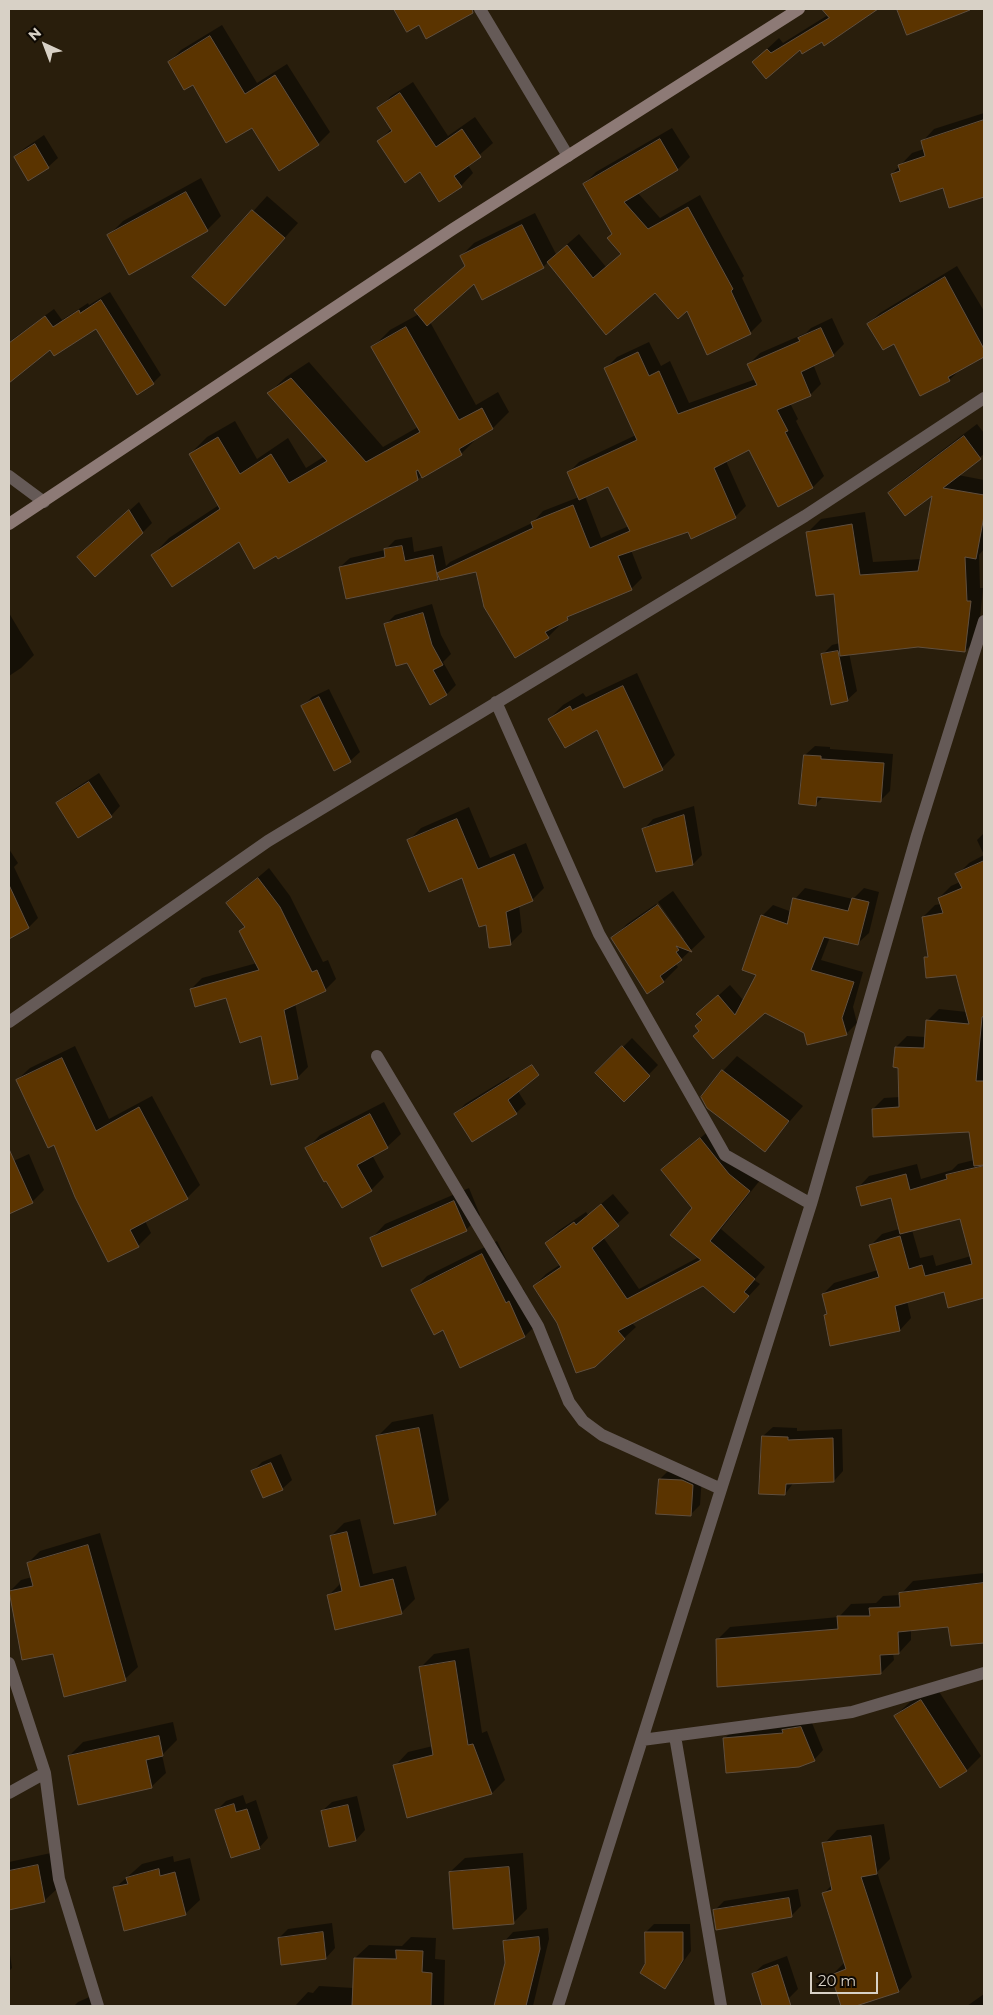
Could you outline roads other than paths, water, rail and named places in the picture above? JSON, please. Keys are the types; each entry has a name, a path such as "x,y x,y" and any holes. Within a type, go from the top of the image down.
{"street":[{"path":"480,9 568,156"},
{"path":"9,524 445,234 798,9"},
{"path":"9,1022 268,841 805,516 984,398"},
{"path":"9,476 44,502"},
{"path":"558,2006 811,1204 917,834 984,621"},
{"path":"496,702 600,934 725,1155 811,1204"},
{"path":"377,1056 538,1326 569,1402 583,1421 602,1435 721,1490"},
{"path":"9,1663 45,1773 59,1879 98,2006"},
{"path":"642,1740 852,1712 984,1673"},
{"path":"675,1736 721,2006"},
{"path":"9,1793 45,1773"}]}
